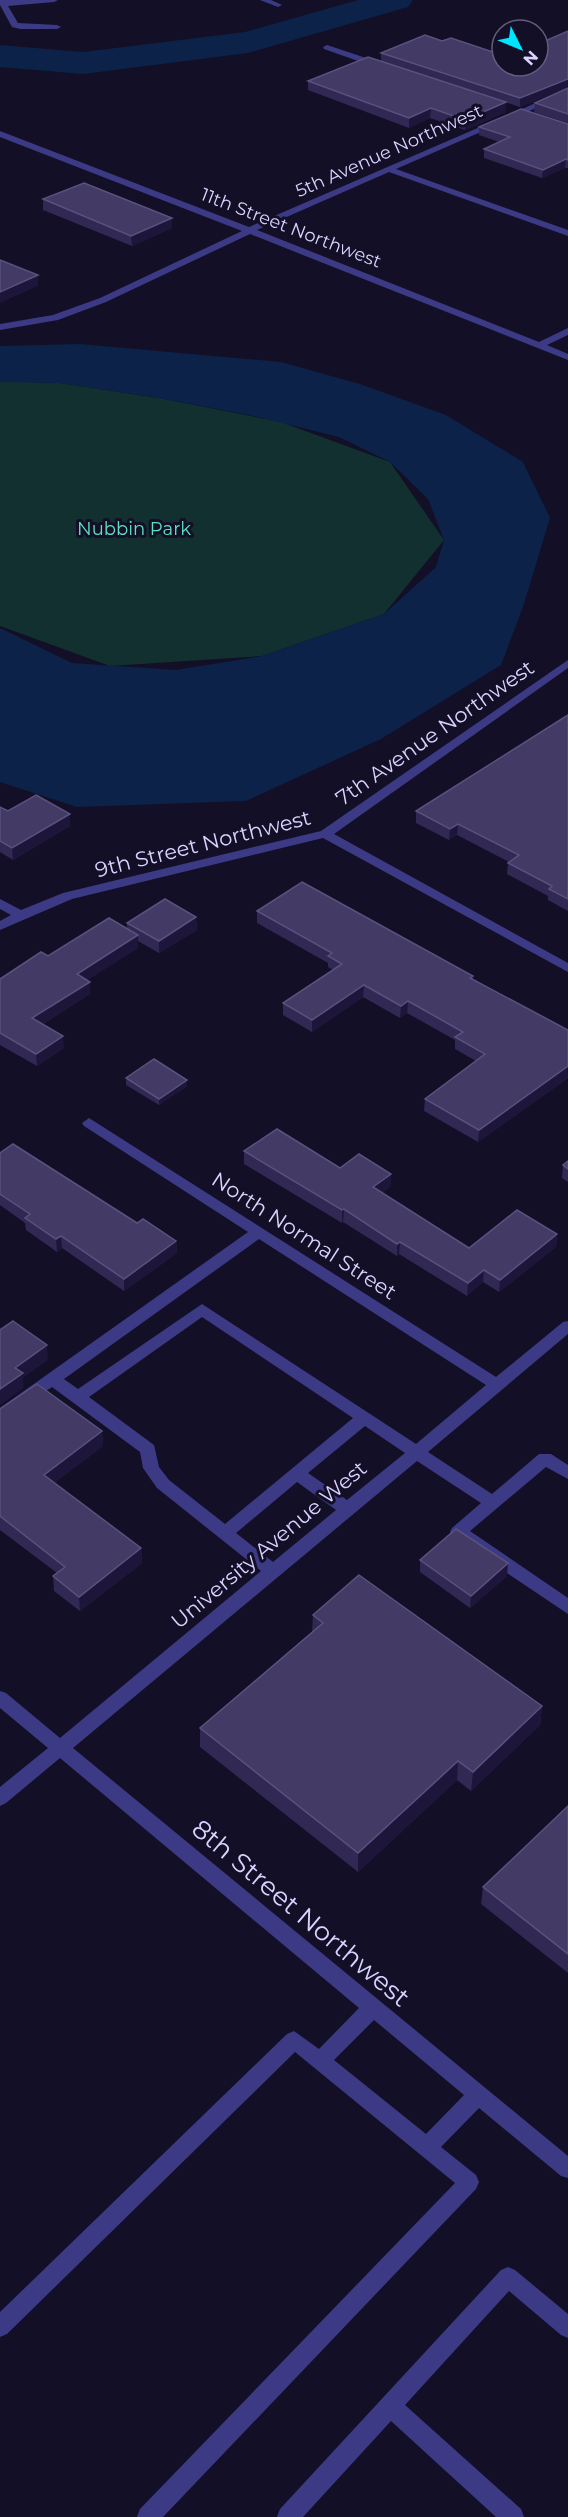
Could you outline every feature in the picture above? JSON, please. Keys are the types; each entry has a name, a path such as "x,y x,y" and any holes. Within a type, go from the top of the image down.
{"street":[{"path":"54,0 2,2 15,25 57,27"},
{"path":"264,0 278,5"},
{"path":"327,47 392,69"},
{"name":"5th Avenue Northwest","path":"0,327 55,318 103,300 250,230 568,91"},
{"path":"510,109 531,116"},
{"name":"11th Street Northwest","path":"0,134 250,230 568,357"},
{"path":"389,169 568,233"},
{"path":"540,345 568,331"},
{"name":"7th Avenue Northwest","path":"325,834 568,663"},
{"name":"9th Street Northwest","path":"20,915 68,896 325,834 568,968"},
{"path":"0,903 20,915"},
{"path":"0,926 20,915"},
{"name":"North Normal Street","path":"89,1123 497,1384"},
{"path":"0,1416 259,1232"},
{"path":"78,1397 202,1309 491,1502"},
{"name":"University Avenue West","path":"0,1798 568,1326"},
{"path":"53,1379 148,1449 151,1468 163,1484 273,1571"},
{"path":"225,1533 364,1418"},
{"path":"568,1473 545,1458 458,1532 568,1607"},
{"path":"297,1474 347,1509"},
{"name":"8th Street Northwest","path":"0,1698 568,2169"},
{"path":"320,2061 373,2007"},
{"path":"0,2328 294,2040 469,2182 148,2517"},
{"path":"427,2147 479,2094"},
{"path":"288,2517 508,2277 568,2328"},
{"path":"390,2406 513,2517"}],"green space":[{"name":"Nubbin Park","path":"0,381 60,383 159,398 281,422 390,462 444,540 384,614 262,656 110,666 0,626"}],"water":[{"path":"80,344 281,362 360,384 446,415 523,462 550,518 523,607 501,665 381,739 246,801 77,807 0,782 0,628 72,663 176,670 262,656 384,614 436,567 444,540 428,499 390,462 339,437 258,417 159,398 60,383 0,382 0,346"}],"building":[{"path":"568,31 568,79 520,98 381,53 425,35 442,41 451,38 490,51 490,78 550,78 550,39"},
{"path":"368,57 506,102 465,120 431,108 409,118 308,81"},
{"path":"568,88 568,114 535,103"},
{"path":"521,109 568,124 568,160 543,170 484,149 510,137 479,127"},
{"path":"84,183 172,218 131,236 43,199"},
{"path":"0,260 38,275 0,292"},
{"path":"568,715 568,899 549,889 552,886 508,863 519,855 458,824 450,829 416,811"},
{"path":"36,795 70,814 12,848 0,841 0,807 8,811"},
{"path":"302,882 473,976 470,978 568,1030 568,1066 479,1130 425,1099 485,1054 455,1037 463,1032 408,1001 401,1006 364,985 312,1020 283,1003 342,964 328,956 332,953 257,911"},
{"path":"165,899 196,917 159,941 127,923"},
{"path":"109,918 138,935 77,974 90,982 32,1018 63,1036 36,1054 0,1033 0,979 41,952 48,956"},
{"path":"154,1059 187,1080 159,1099 126,1078"},
{"path":"277,1129 340,1168 359,1154 391,1174 373,1187 469,1248 517,1210 557,1234 500,1280 484,1270 468,1283 400,1242 397,1244 344,1209 342,1210 244,1151"},
{"path":"13,1144 137,1223 143,1219 176,1241 124,1279 61,1236 56,1239 25,1218 30,1214 0,1194 0,1153"},
{"path":"13,1321 47,1345 15,1368 23,1373 0,1389 0,1330"},
{"path":"37,1384 102,1431 44,1475 141,1548 79,1597 53,1576 65,1567 0,1516 0,1409"},
{"path":"456,1529 508,1563 471,1596 420,1560"},
{"path":"359,1575 542,1706 473,1772 458,1761 358,1853 200,1728 323,1623 313,1615"},
{"path":"568,1806 568,1954 483,1887"}],"waterway":[{"path":"0,56 83,63 248,42 396,0"}]}
